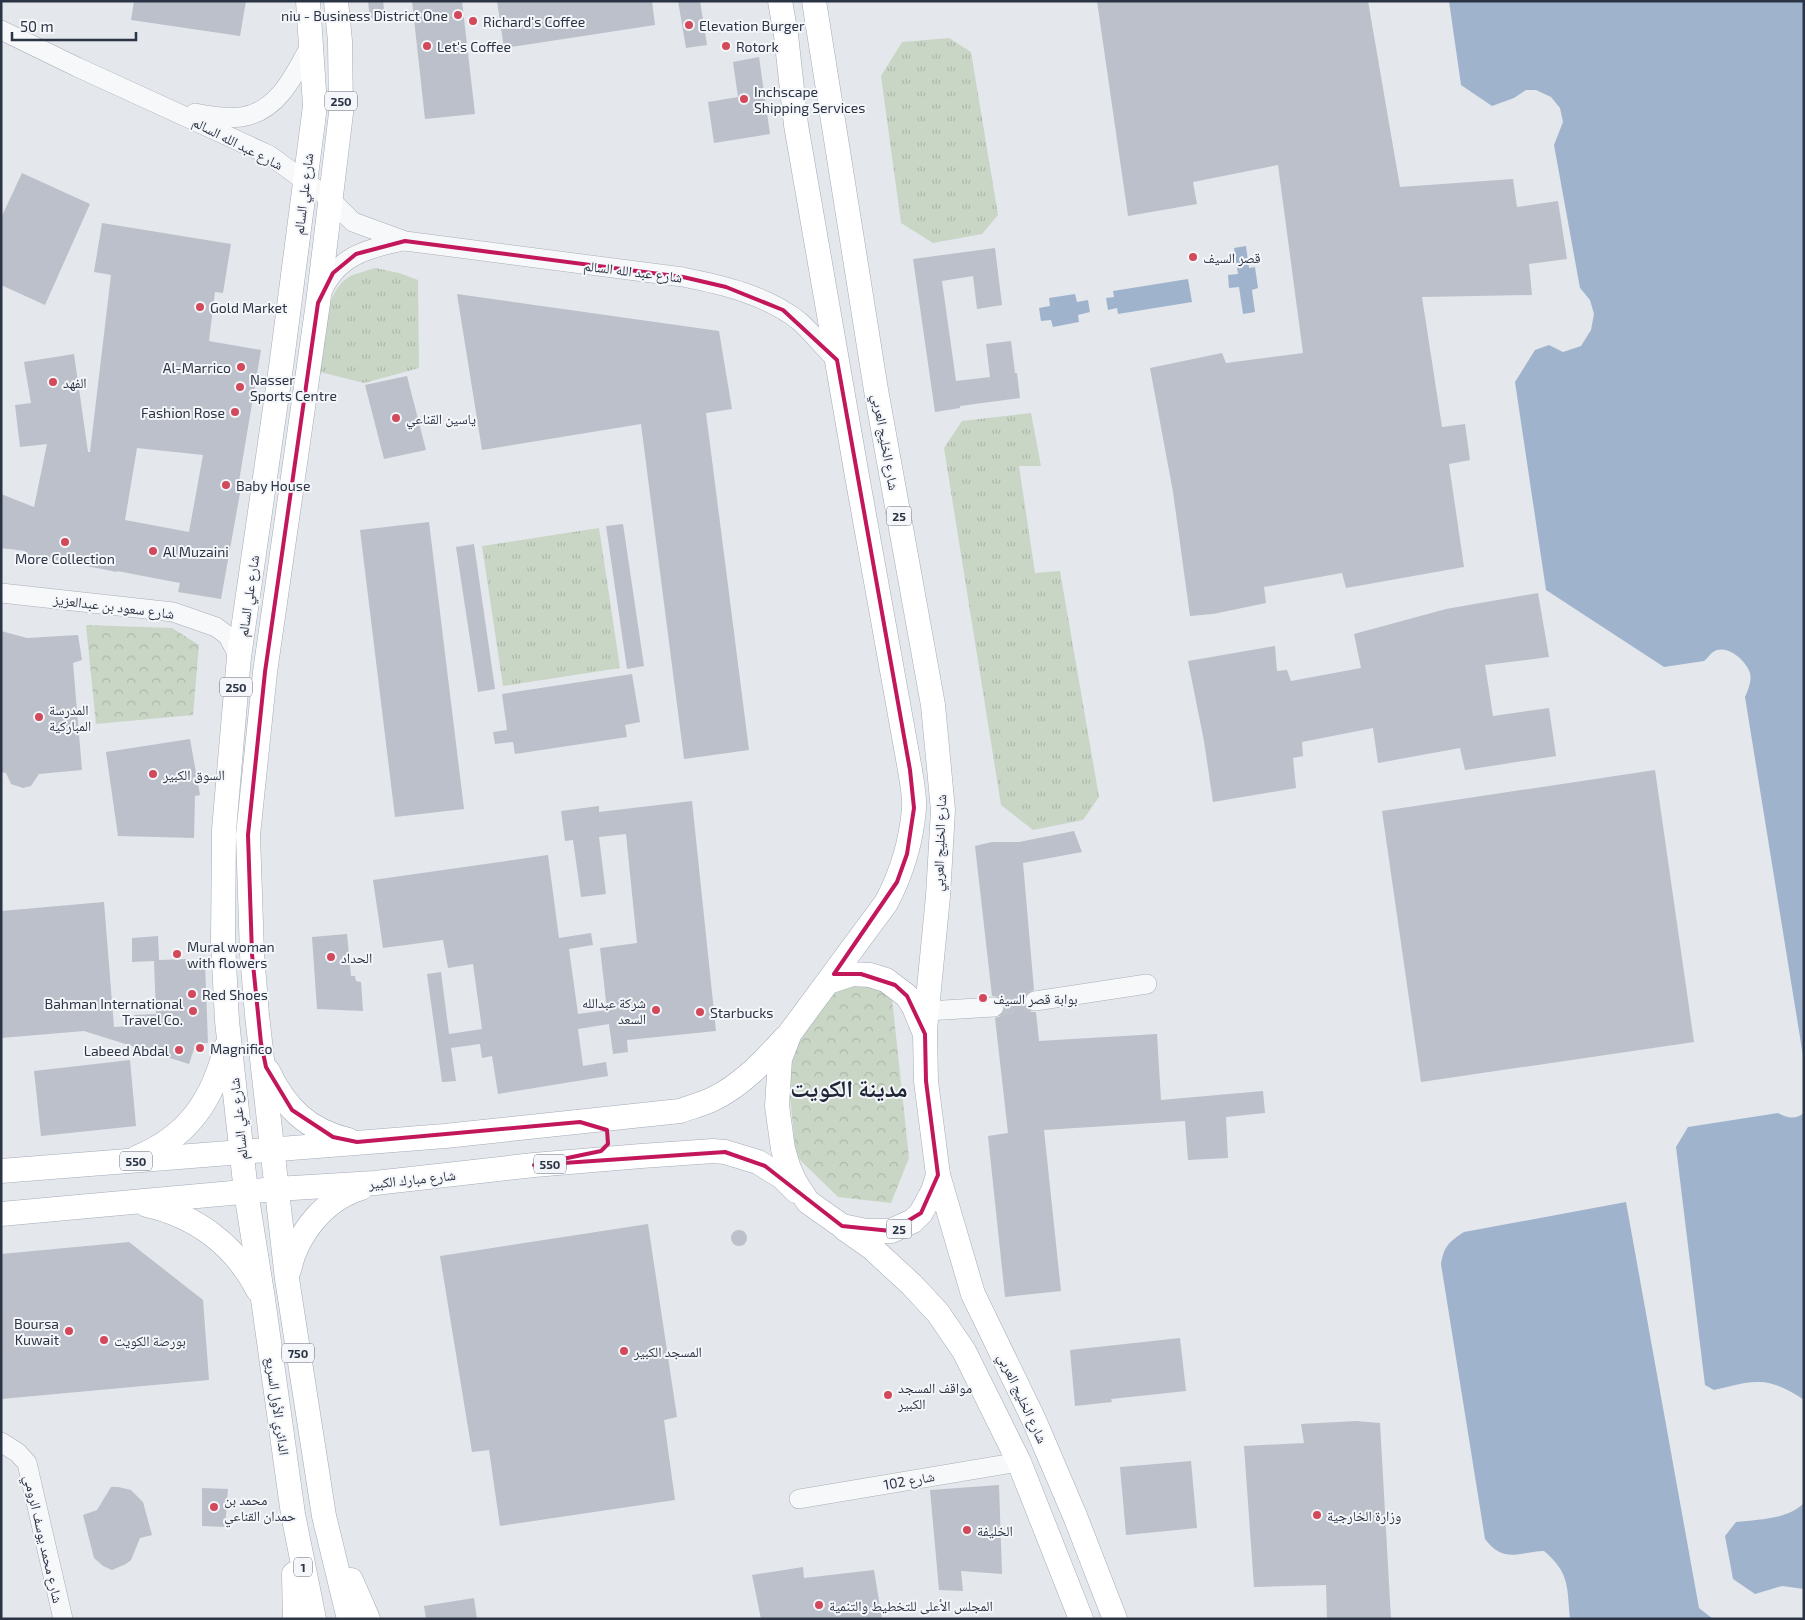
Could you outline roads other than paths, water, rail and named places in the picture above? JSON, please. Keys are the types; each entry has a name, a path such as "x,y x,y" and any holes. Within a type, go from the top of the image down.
{"main road":[{"name":"شارع علي السالم","path":"246,1192 228,1021 222,942 223,849 239,656 282,360 315,106 308,1"},
{"name":"شارع علي السالم","path":"276,1189 252,954 248,835 265,672 318,303 341,113 340,41 336,1"},
{"name":"شارع الخليج العربي","path":"780,1 786,35 796,125 910,770 914,808 907,854 898,882 886,903 828,982"},
{"name":"شارع الخليج العربي","path":"814,1 876,390 933,705 943,810 938,896 926,1022"},
{"name":"25","path":"842,1226 876,1232 901,1228 914,1221 921,1213 933,1191 938,1176 926,1081 926,1022 907,996 886,980 870,975 852,974 828,982 790,1033 780,1060 777,1106 783,1149 788,1166 795,1182 808,1202 872,1248 912,1285 938,1314 964,1352 1019,1462 1082,1619"},
{"path":"127,1161 152,1151 174,1136 198,1111 208,1096 219,1072 226,1047 228,1021"},
{"name":"550","path":"1,1171 445,1136 680,1111 713,1098 734,1086 756,1069 790,1033"},
{"path":"261,1042 266,1067 276,1090 292,1110 318,1129 333,1136 358,1142"},
{"path":"534,1166 563,1157 601,1151 608,1144 607,1130 600,1126 580,1122"},
{"name":"شارع مبارك الكبير","path":"1,1214 276,1189 375,1183 641,1156 725,1152 748,1158 765,1166 782,1177 808,1202"},
{"name":"شارع الخليج العربي","path":"938,1176 973,1294 1034,1420 1075,1516 1115,1619"},
{"path":"287,1279 291,1259 299,1241 316,1217 339,1198 356,1189 375,1183"},
{"name":"الدائري الأول السريع","path":"276,1189 287,1279 324,1516 350,1619"},
{"name":"الدائري الأول السريع","path":"246,1192 263,1299 292,1514 314,1619"},
{"path":"134,1202 179,1214 211,1234 238,1259 253,1280 263,1299"},
{"path":"292,1514 295,1619"},
{"name":"الدائري الأول السريع","path":"324,1516 368,1619"}],"street":[{"name":"شارع عبد الله السالم","path":"1,30 269,155 330,200 353,222 405,241 683,277 726,287 765,301 783,310 800,322 823,348 837,360"},
{"name":"شارع عبد الله السالم","path":"169,109 222,117 240,118 255,115 269,106 283,92 312,42"},
{"name":"شارع عبد الله السالم","path":"318,303 324,287 333,273 356,254 380,245 405,241"},
{"name":"شارع سعود بن عبدالعزيز","path":"1,593 173,612 216,627 228,636 239,656"},
{"path":"1035,1001 1147,984"},
{"path":"926,1022 994,1007"},
{"name":"شارع محمد يوسف الرومي","path":"1,1442 18,1453 27,1463 63,1619"},
{"name":"شارع 102","path":"799,1499 1019,1462"}],"water":[{"path":"1449,1 1804,1 1804,1062 1745,697 1750,679 1748,668 1735,654 1724,650 1713,652 1704,661 1664,667 1546,590 1515,382 1535,350 1549,345 1563,352 1581,346 1591,330 1594,314 1590,300 1580,288 1554,145 1563,122 1560,108 1551,97 1536,90 1526,90 1514,98 1492,106 1461,85"},
{"path":"1246,246 1249,268 1255,267 1258,288 1252,290 1255,312 1243,314 1239,287 1229,288 1228,275 1238,274 1234,248"},
{"path":"1188,279 1192,302 1118,314 1117,308 1108,310 1106,298 1114,297 1113,291"},
{"path":"1075,294 1077,302 1088,300 1090,312 1078,315 1079,322 1053,327 1051,320 1041,321 1039,308 1050,306 1049,298"},
{"path":"1778,1113 1791,1118 1804,1113 1804,1400 1782,1387 1763,1382 1752,1382 1714,1390 1705,1385 1676,1147 1688,1127"},
{"path":"1626,1202 1699,1608 1713,1619 1570,1619 1566,1581 1559,1566 1544,1551 1512,1555 1505,1554 1492,1547 1485,1539 1441,1264 1444,1253 1451,1242 1464,1232"},
{"path":"1804,1503 1804,1589 1782,1586 1755,1594 1733,1579 1725,1536 1736,1522 1781,1516 1797,1509"}],"tunnel":[{"path":"994,1007 1035,1001"}],"place":[{"name":"niu - Business District One","path":"458,15"},
{"name":"Richard's Coffee","path":"473,21"},
{"name":"Elevation Burger","path":"689,25"},
{"name":"Let's Coffee","path":"427,46"},
{"name":"Rotork","path":"726,46"},
{"name":"Inchscape Shipping Services","path":"744,99"},
{"name":"قصر السيف","path":"1193,257"},
{"name":"Gold Market","path":"200,307"},
{"name":"Al-Marrico","path":"241,367"},
{"name":"الفهد","path":"53,382"},
{"name":"Nasser Sports Centre","path":"240,387"},
{"name":"Fashion Rose","path":"235,412"},
{"name":"ياسين القناعي","path":"396,418"},
{"name":"Baby House","path":"226,485"},
{"name":"More Collection","path":"65,542"},
{"name":"Al Muzaini","path":"153,551"},
{"name":"المدرسة المباركية","path":"39,717"},
{"name":"السوق الكبير","path":"153,774"},
{"name":"Mural woman with flowers","path":"177,954"},
{"name":"الحداد","path":"331,957"},
{"name":"Red Shoes","path":"192,994"},
{"name":"بوابة قصر السيف","path":"983,998"},
{"name":"شركة عبدالله السعد","path":"656,1010"},
{"name":"Bahman International Travel Co.","path":"193,1011"},
{"name":"Starbucks","path":"700,1012"},
{"name":"Magnifico","path":"200,1048"},
{"name":"Labeed Abdal","path":"179,1050"},
{"name":"Boursa Kuwait","path":"69,1331"},
{"name":"بورصة الكويت","path":"104,1340"},
{"name":"المسجد الكبير","path":"624,1351"},
{"name":"مواقف المسجد الكبير","path":"888,1395"},
{"name":"محمد بن حمدان القناعي","path":"214,1507"},
{"name":"وزارة الخارجية","path":"1317,1515"},
{"name":"الخليفة","path":"967,1530"},
{"name":"المجلس الأعلى للتخطيط والتنمية","path":"819,1605"}],"district":[{"name":"مدينة الكويت","path":"849,1087"}]}
